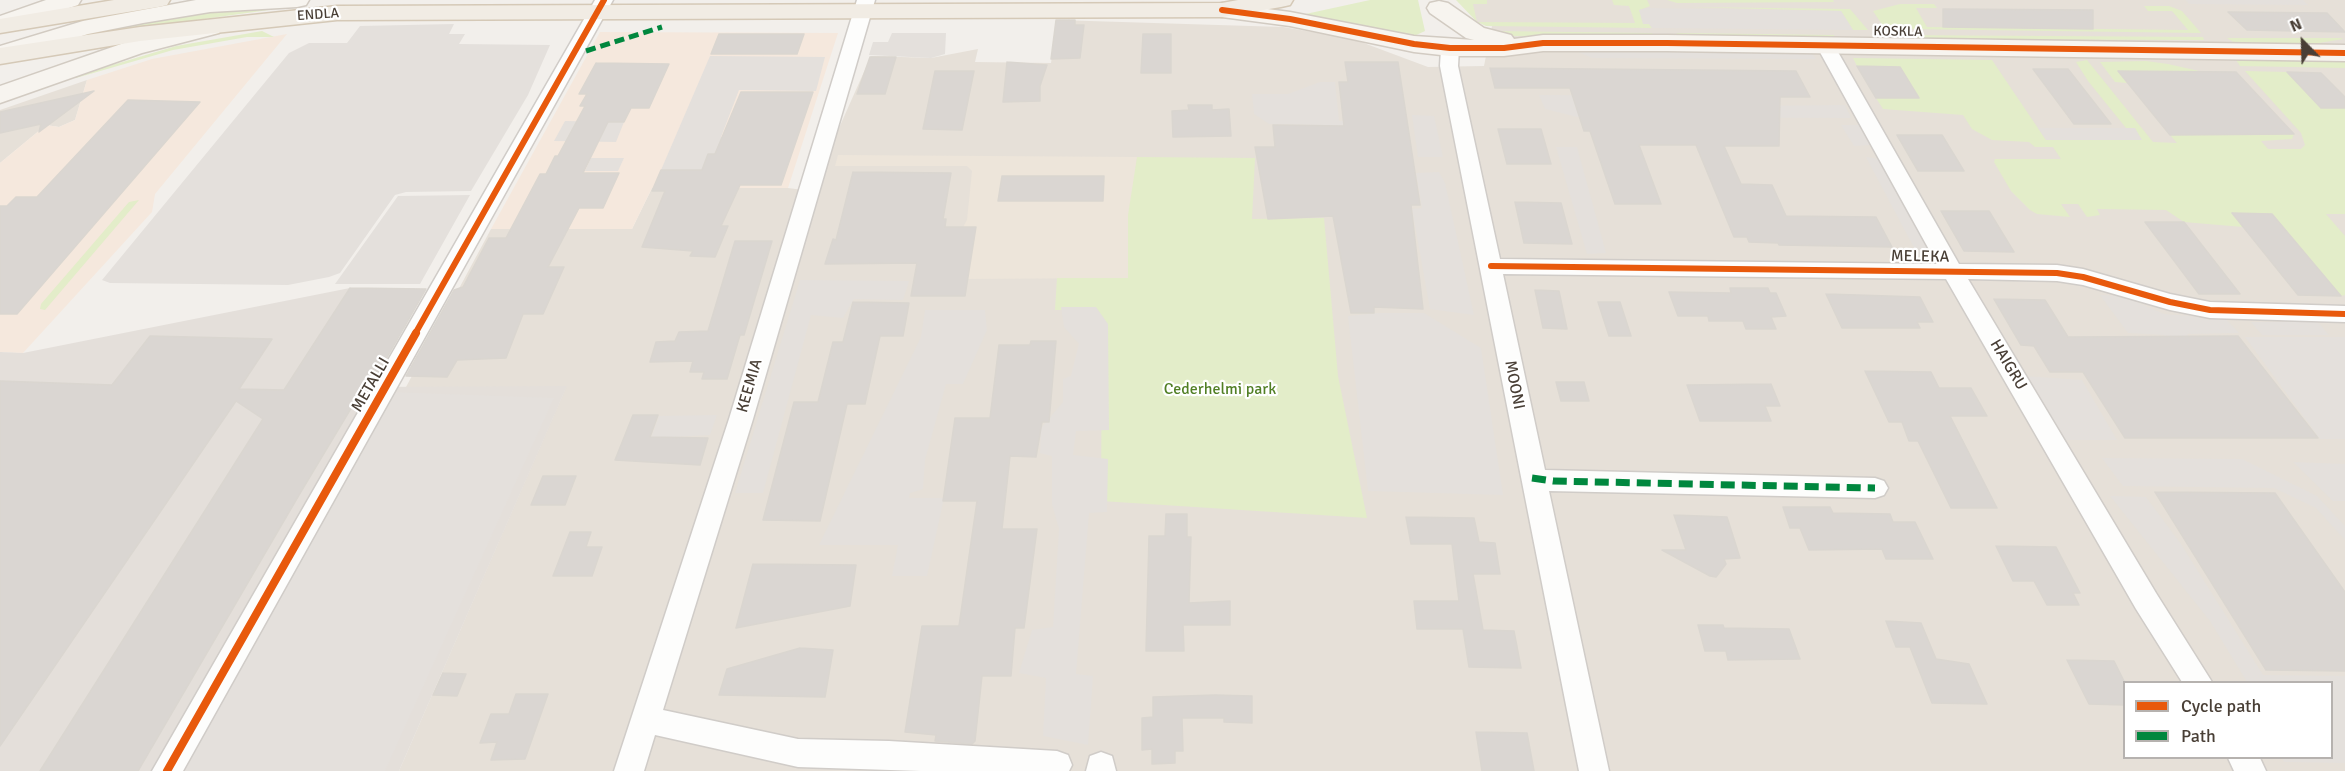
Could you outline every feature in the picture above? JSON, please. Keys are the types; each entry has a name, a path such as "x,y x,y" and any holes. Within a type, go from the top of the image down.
{"main road":[{"path":"134,2 158,0"},
{"name":"ENDLA","path":"0,53 36,42 337,13 601,5 864,5 1222,10 1281,0"},
{"path":"0,25 76,13"}],"street":[{"path":"0,53 103,0"},
{"path":"76,13 297,0"},
{"path":"0,73 36,42 76,13 134,2"},
{"path":"0,42 36,42 134,2"},
{"path":"1438,4 1475,33 1499,39 1543,43"},
{"name":"MOONI","path":"1438,4 1450,48 1449,66 1594,771"},
{"name":"METALLI","path":"167,771 601,5"},
{"name":"KEEMIA","path":"629,771 741,419 864,5"},
{"name":"KOSKLA","path":"1222,10 1290,19 1414,44 1450,48 1504,48 1543,43 2318,52"},
{"path":"0,94 133,48 179,34 233,23"},
{"name":"HAIGRU","path":"1824,45 2146,602 2197,681"},
{"path":"2318,52 2345,45"},
{"path":"2318,52 2345,54"},
{"name":"MELEKA","path":"1491,266 1952,270 2074,275 2170,302 2210,310 2345,314"},
{"path":"1532,478 1553,481 1875,488"},
{"path":"645,719 798,753 890,755 1057,765"}],"shaded area":[{"path":"1460,0 2345,0 2345,771 399,771 566,387 406,387 491,229 632,229 652,188 788,188 811,191 871,56 931,58 978,49 975,62 1051,63 1057,20 1283,27 1353,39 1428,67 1484,66 1492,26 1477,22"},
{"path":"2186,0 2303,0 2308,5 2189,4"},
{"path":"1646,8 1841,11 1853,30 1652,28 1649,24 1643,24 1639,10"},
{"path":"454,24 449,34 465,34 459,44 550,45 528,95 471,191 406,192 395,195 340,273 329,277 288,285 110,283 102,280 289,53 309,43 347,43 360,26"},
{"path":"600,32 838,33 788,188 652,188 632,229 491,229"},
{"path":"892,33 946,33 945,54 931,58 869,55 873,42 888,42"},
{"path":"287,34 155,194 152,212 23,353 0,352 0,163 46,125 59,127 75,120 87,80 152,59"},
{"path":"1569,48 1811,52 1816,59 1592,58"},
{"path":"710,56 825,57 816,91 739,90 721,137 758,137 702,170 661,170"},
{"path":"87,80 75,120 59,127 46,125 0,163 0,110"},
{"path":"1320,82 1335,82 1339,121 1348,120 1325,155 1319,125 1269,124 1254,114 1252,94 1288,94"},
{"path":"1539,95 1750,96 1754,106 1845,105 1851,118 1577,117 1545,109"},
{"path":"1412,115 1434,116 1443,157 1418,157"},
{"path":"565,121 624,122 616,142 554,141"},
{"path":"1841,125 1859,125 1870,145 1854,146"},
{"path":"2038,128 2135,128 2142,140 2046,140"},
{"path":"1556,147 1577,147 1606,253 1587,254"},
{"path":"838,155 1137,157 1128,278 954,279 963,227 967,220 972,171 967,166 835,166"},
{"path":"1866,157 1881,159 1939,259 1921,261"},
{"path":"591,158 624,158 618,171 585,171"},
{"path":"1439,172 1445,183 1474,315 1430,309 1412,209 1422,208 1416,173"},
{"path":"470,195 420,284 335,284 398,196"},
{"path":"800,280 909,281 903,300 854,299 843,318 811,315 763,493 735,493"},
{"path":"350,288 422,289 364,387 567,386 399,771 0,771 0,352 23,353"},
{"path":"2100,295 2122,296 2164,314 2226,319 2239,333 2187,334 2258,433 2232,434 2164,335 2128,333"},
{"path":"1061,307 1096,307 1108,324 1109,430 1076,431 1073,455 1108,459 1107,512 1089,513 1076,674 1093,676 1088,745 1043,736 1046,678 1019,673 1032,630 1053,627 1059,529 1052,504 1052,456 1040,453 1041,428 1063,402 1063,379 1071,376 1079,344 1064,327"},
{"path":"925,310 985,310 987,330 963,384 946,384 925,460 923,489 910,493 909,498 944,498 927,576 892,576 898,545 819,545 921,337"},
{"path":"1424,313 1481,348 1503,495 1368,491 1348,316"},
{"path":"2251,322 2318,322 2329,335 2262,335"},
{"path":"2245,337 2345,337 2345,439 2320,439"},
{"path":"2025,376 2082,380 2117,440 2063,440"},
{"path":"390,392 554,398 385,771 182,771"},
{"path":"717,415 710,435 651,438 659,416"},
{"path":"2102,458 2242,459 2317,496 2345,526 2345,540 2316,508 2274,488 2123,486"},
{"path":"2293,462 2345,464 2345,501 2333,501"},
{"path":"2110,496 2146,497 2181,544 2263,675 2345,676 2345,763 2284,762 2282,759 2333,759 2333,681 2246,681 2210,621"}],"green space":[{"path":"1370,0 1418,0 1425,31 1412,37 1301,15"},
{"path":"1456,0 1487,0 1487,4 1473,4 1477,22"},
{"path":"1612,0 1647,0 1650,6 1640,10 1652,28 1486,26 1477,22 1635,23 1629,6 1614,5"},
{"path":"1667,0 1833,0 1834,2 1677,3"},
{"path":"1900,4 1934,4 1937,8 1916,8 1927,27 2188,30 2172,11 2148,11 2144,6 2169,6 2182,11 2201,33 1904,29 1892,26 1893,29 1885,29 1873,11"},
{"path":"1687,7 1850,9 1868,30 1853,30 1841,11"},
{"path":"269,10 116,31 129,24 198,13"},
{"path":"262,31 274,37 247,37 173,50 76,78 72,77 176,46"},
{"path":"1492,31 1652,33 1653,35 1645,37 1513,36"},
{"path":"1676,33 1834,35 1835,39 1681,37"},
{"path":"1890,35 2203,37 2204,40 1901,39"},
{"path":"2227,38 2343,39 2319,43 2235,43"},
{"path":"2232,54 2276,60 2345,61 2345,68 2240,66"},
{"path":"1853,58 1992,60 2046,140 2135,128 2126,128 2088,81 2076,62 2087,60 2153,142 2177,143 2170,135 2207,135 2154,71 2119,71 2128,83 2115,82 2100,62 2146,61 2168,64 2199,71 2255,134 2294,134 2292,139 2261,141 2268,149 2301,149 2305,145 2301,133 2245,71 2287,72 2321,108 2345,108 2345,214 2326,214 2345,236 2345,295 2341,296 2272,214 2233,213 2243,227 2184,222 2166,210 2097,209 2100,215 2087,217 2078,204 2061,204 2070,217 2037,214 2011,191 1994,162 1995,159 2061,159 2053,147 2035,147 2029,142 1992,140 1972,129 1963,115 1883,109 1876,98 1919,97 1900,67 1857,66"},
{"name":"Cederhelmi park","path":"1137,157 1255,158 1252,219 1324,218 1338,376 1367,518 1101,501 1102,323 1095,310 1055,310 1057,278 1128,278 1128,215"},
{"path":"139,200 45,310 40,309 41,304 129,202"}],"building":[{"path":"1943,9 2093,10 2093,29 1943,27"},
{"path":"2228,12 2327,13 2345,32 2247,30"},
{"path":"1056,20 1075,20 1075,25 1084,25 1080,58 1051,59"},
{"path":"719,34 804,34 797,54 711,54"},
{"path":"1143,34 1171,34 1171,73 1141,73"},
{"path":"870,57 896,57 885,94 857,94"},
{"path":"1007,62 1047,65 1040,86 1040,101 1003,102"},
{"path":"1345,62 1398,62 1420,205 1411,205 1423,309 1374,307 1374,313 1351,313 1333,216 1268,219 1255,147 1275,147 1273,125 1344,126 1339,82 1348,82"},
{"path":"596,63 669,64 649,108 631,108 624,122 608,122 583,173 619,173 603,208 579,208 548,267 564,267 543,314 523,314 506,358 457,360 447,377 406,376 454,290 463,287 489,238 506,238 540,174 546,174 555,156 558,156 585,106 580,106 587,94 579,94"},
{"path":"1857,66 1900,67 1919,98 1876,98"},
{"path":"1490,68 1796,71 1810,97 1780,97 1779,146 1724,146 1741,184 1772,185 1786,216 1876,217 1892,247 1779,245 1778,243 1749,242 1747,237 1734,237 1696,145 1639,145 1661,204 1615,204 1590,131 1584,131 1570,88 1495,88"},
{"path":"2033,69 2068,69 2111,124 2074,124"},
{"path":"935,71 974,71 962,130 923,129"},
{"path":"2118,71 2236,72 2294,134 2170,135"},
{"path":"2287,72 2321,73 2345,97 2345,108 2321,108"},
{"path":"94,91 39,132 41,124 0,133 0,112"},
{"path":"741,92 813,92 781,185 740,185 721,226 728,226 715,257 690,256 693,251 642,247 665,191 652,191 661,170 702,170 708,154 715,154"},
{"path":"128,100 200,102 17,314 0,314 0,206 7,206 16,197 37,197"},
{"path":"1188,105 1212,105 1212,110 1229,109 1231,136 1173,137 1172,111 1189,110"},
{"path":"1498,129 1541,129 1551,164 1507,164"},
{"path":"1897,135 1942,135 1964,171 1918,171"},
{"path":"853,172 951,173 943,219 946,219 945,227 976,227 965,296 911,296 917,263 825,264 833,239 836,240"},
{"path":"1002,176 1104,176 1103,201 998,201"},
{"path":"1515,202 1561,203 1572,244 1524,243"},
{"path":"1941,211 1989,211 2014,252 1964,251"},
{"path":"2232,213 2272,214 2341,296 2298,295"},
{"path":"2145,222 2184,222 2240,294 2199,294"},
{"path":"735,241 772,241 744,335 740,335 727,379 702,379 704,372 690,372 693,361 650,362 656,342 675,341 679,332 708,331"},
{"path":"350,288 426,289 377,375 371,375 299,495 138,771 40,771 263,419 236,401 0,746 0,381 112,385 150,336 272,339 239,389 284,390"},
{"path":"1730,288 1768,288 1770,293 1776,293 1786,316 1771,317 1776,329 1746,329 1743,321 1709,321 1708,316 1678,316 1669,292 1731,293"},
{"path":"1535,290 1559,291 1567,329 1543,328"},
{"path":"1826,294 1920,297 1933,322 1917,322 1920,328 1842,328"},
{"path":"1994,299 2045,300 2068,337 2238,336 2318,438 2125,438 2083,372 2050,372 2034,346 2021,345"},
{"path":"853,302 909,303 903,336 880,336 865,404 847,404 820,521 763,520 794,402 818,402 833,342 843,342"},
{"path":"1598,302 1620,302 1631,336 1609,336"},
{"path":"1031,341 1056,341 1049,422 1042,422 1036,457 1010,456 1002,529 1037,529 1024,628 1015,628 1011,676 982,676 975,741 972,744 935,741 936,735 905,732 922,626 959,626 977,501 943,501 955,418 990,418 999,345 1030,345"},
{"path":"1865,371 1931,372 1939,388 1971,388 1987,416 1950,416 1997,508 1951,508 1918,441 1909,441 1902,422 1889,422"},
{"path":"1556,382 1584,382 1589,401 1561,401"},
{"path":"1771,384 1780,406 1765,406 1771,421 1700,421 1687,385"},
{"path":"633,415 658,415 650,437 708,438 700,465 615,460"},
{"path":"543,476 576,476 565,505 531,505"},
{"path":"2155,492 2275,493 2345,592 2345,671 2266,670"},
{"path":"1783,507 1830,507 1833,513 1890,514 1893,522 1915,522 1933,559 1886,559 1882,549 1809,550 1800,528 1790,528"},
{"path":"1166,514 1187,514 1187,537 1191,537 1189,603 1230,601 1230,625 1183,625 1184,651 1146,651 1149,536 1165,536"},
{"path":"1674,515 1727,517 1740,558 1724,559 1726,564 1716,577 1662,550 1686,550"},
{"path":"1406,517 1474,518 1479,542 1495,543 1500,574 1473,574 1483,630 1514,631 1521,668 1469,667 1463,629 1417,629 1414,601 1459,601 1452,544 1411,544"},
{"path":"570,532 591,532 586,547 602,547 592,576 553,576"},
{"path":"1996,546 2056,547 2080,593 2073,593 2079,605 2047,605 2034,581 2013,581"},
{"path":"753,564 856,565 850,606 736,628"},
{"path":"1886,621 1921,623 1936,659 1969,664 1987,704 1932,703 1910,647 1896,647"},
{"path":"1698,625 1723,625 1724,628 1789,629 1800,659 1728,660 1726,651 1705,651"},
{"path":"800,648 833,650 825,697 719,695 727,669"},
{"path":"2067,660 2114,661 2124,681 2123,705 2089,704"},
{"path":"443,673 466,674 457,696 433,695"},
{"path":"516,694 548,694 525,759 491,760 497,742 480,743 491,714 509,714"},
{"path":"1252,696 1252,723 1224,722 1224,718 1182,718 1183,751 1175,751 1175,763 1152,764 1152,749 1142,750 1142,718 1153,717 1153,697"},
{"path":"1476,732 1527,733 1534,771 1482,771"}],"marked path":[{"path":"586,51 662,27"},
{"path":"1532,478 1553,481 1875,488"}],"cycle path":[{"path":"167,771 604,0"},
{"path":"1222,10 1290,19 1414,44 1450,48 1504,48 1543,43 1667,43 2345,53"},
{"path":"1491,266 2057,273 2083,277 2170,302 2210,310 2345,314"}]}
